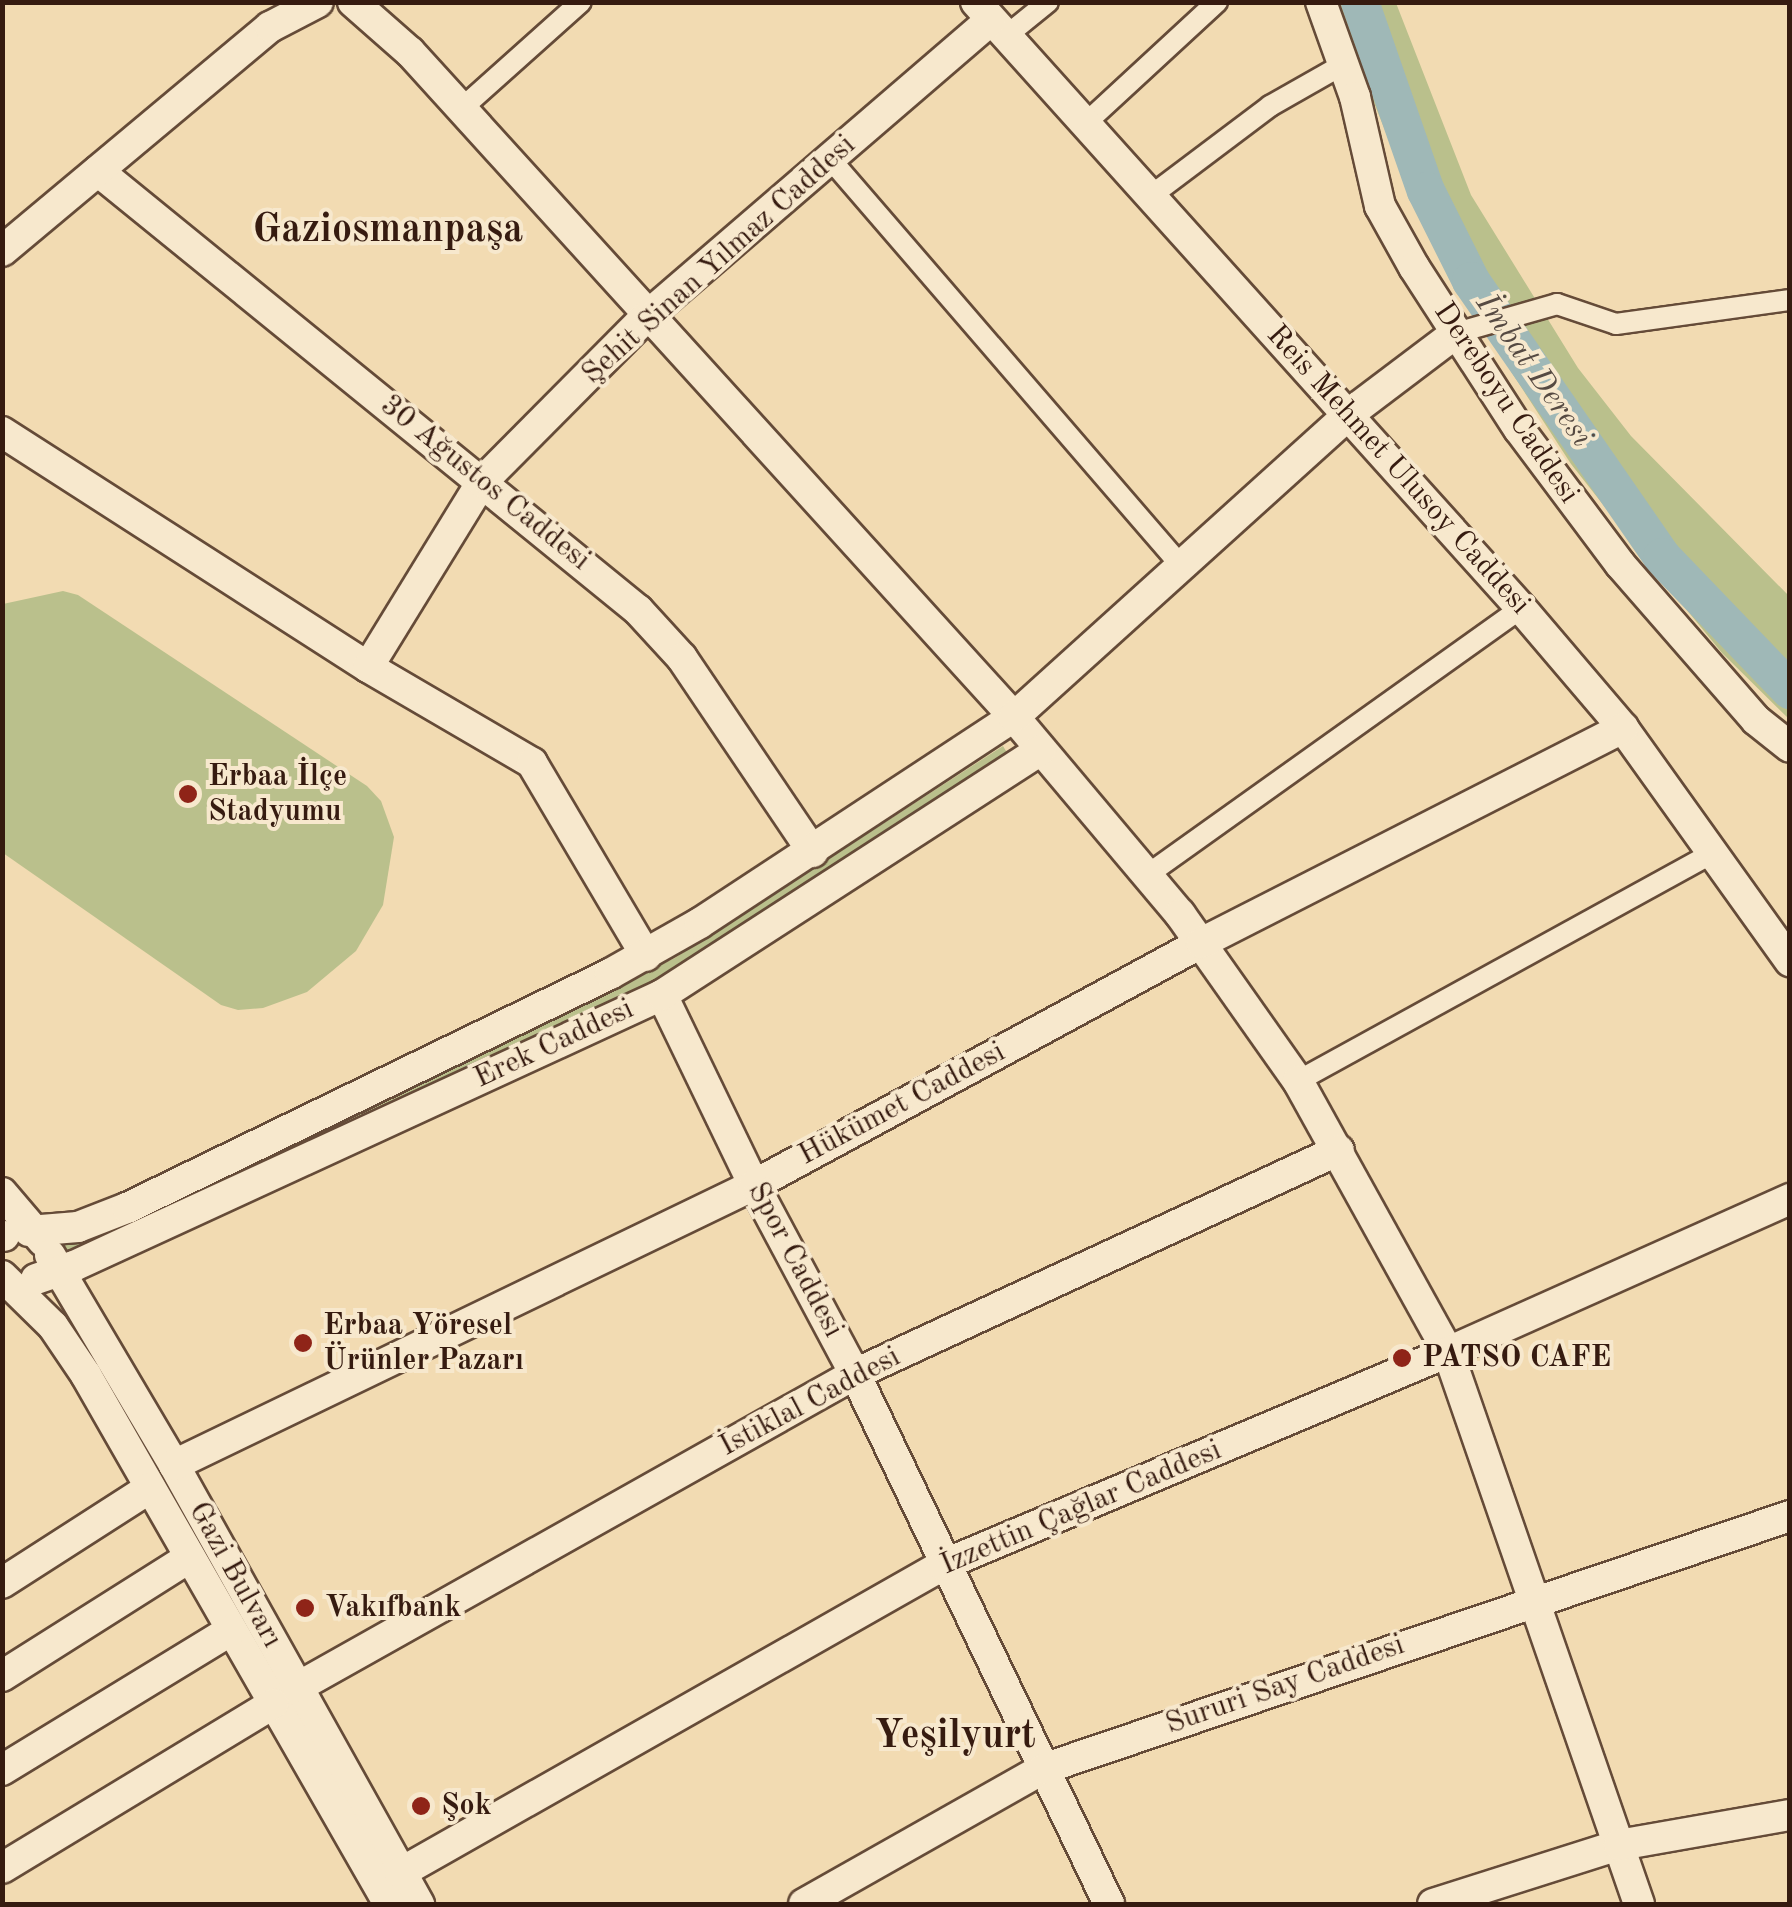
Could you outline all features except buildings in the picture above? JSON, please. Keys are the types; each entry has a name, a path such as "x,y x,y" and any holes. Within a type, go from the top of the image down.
{"street":[{"path":"2,251 279,15 318,2"},
{"path":"353,2 410,52 1014,718 1201,943 1298,1081 1448,1352 1537,1599 1639,1904"},
{"path":"386,2 410,52"},
{"path":"460,110 580,2"},
{"path":"991,19 1048,2"},
{"path":"1087,122 1216,2"},
{"name":"Dereboyu Caddesi","path":"1320,2 1344,64 1380,206 1456,333 1520,429 1620,564 1756,720 1790,746"},
{"name":"Reis Mehmet Ulusoy Caddesi","path":"991,19 1521,608 1622,728 1790,961"},
{"name":"Şehit Sinan Yılmaz Caddesi","path":"368,667 482,482 648,315 991,19"},
{"path":"1152,194 1270,106 1344,64"},
{"path":"831,160 1184,568"},
{"name":"30 Ağustos Caddesi","path":"98,171 581,560 660,631 813,852"},
{"path":"1456,333 1556,304 1616,324 1790,300"},
{"name":"Erek Caddesi","path":"29,1246 126,1208 646,956 813,852 1014,718 1184,568 1348,414 1456,333"},
{"path":"2,432 368,667 532,764 646,956"},
{"path":"1147,874 1521,608"},
{"name":"Hükümet Caddesi","path":"174,1466 754,1185 1201,943 1622,728"},
{"name":"Erek Caddesi","path":"29,1246 662,995 1041,750"},
{"path":"1298,1081 1712,853"},
{"name":"Spor Caddesi","path":"662,995 754,1185 855,1374 943,1566 1109,1904"},
{"name":"İstiklal Caddesi","path":"2,1868 285,1696 855,1374 1339,1150"},
{"name":"Gazi Bulvarı","path":"2,1193 29,1246 174,1466 381,1892 418,1904"},
{"name":"İzzettin Çağlar Caddesi","path":"381,1892 943,1566 1448,1352 1790,1199"},
{"name":"Gazi Bulvarı","path":"3,1276 19,1282 29,1246"},
{"name":"Gazi Bulvarı","path":"3,1276 59,1333 231,1630 285,1696"},
{"path":"2,1583 150,1488"},
{"name":"Sururi Say Caddesi","path":"804,1904 1043,1768 1790,1516"},
{"path":"2,1676 190,1557"},
{"path":"2,1770 231,1630"},
{"path":"1433,1904 1619,1845 1790,1815"}],"green space":[{"path":"1334,3 1396,3 1471,195 1578,368 1631,436 1789,596 1789,719 1722,653 1668,587 1571,464 1512,373 1425,230"},
{"name":"Erbaa İlçe Stadyumu","path":"63,591 78,595 367,786 381,801 394,837 383,905 356,951 307,992 263,1008 238,1010 221,1005 3,853 3,604"},
{"path":"1003,746 1009,756 649,984 69,1254 62,1240 200,1189 238,1166 675,958"}],"waterway":[{"name":"İmbat Deresi","path":"1360,2 1426,191 1471,281 1662,557 1790,690"}],"place":[{"name":"Erbaa İlçe Stadyumu","path":"188,794"},
{"name":"Erbaa Yöresel Ürünler Pazarı","path":"303,1343"},
{"name":"PATSO CAFE","path":"1402,1358"},
{"name":"Vakıfbank","path":"305,1608"},
{"name":"Şok","path":"421,1806"}],"district":[{"name":"Gaziosmanpaşa","path":"388,231"},
{"name":"Yeşilyurt","path":"955,1737"}]}
